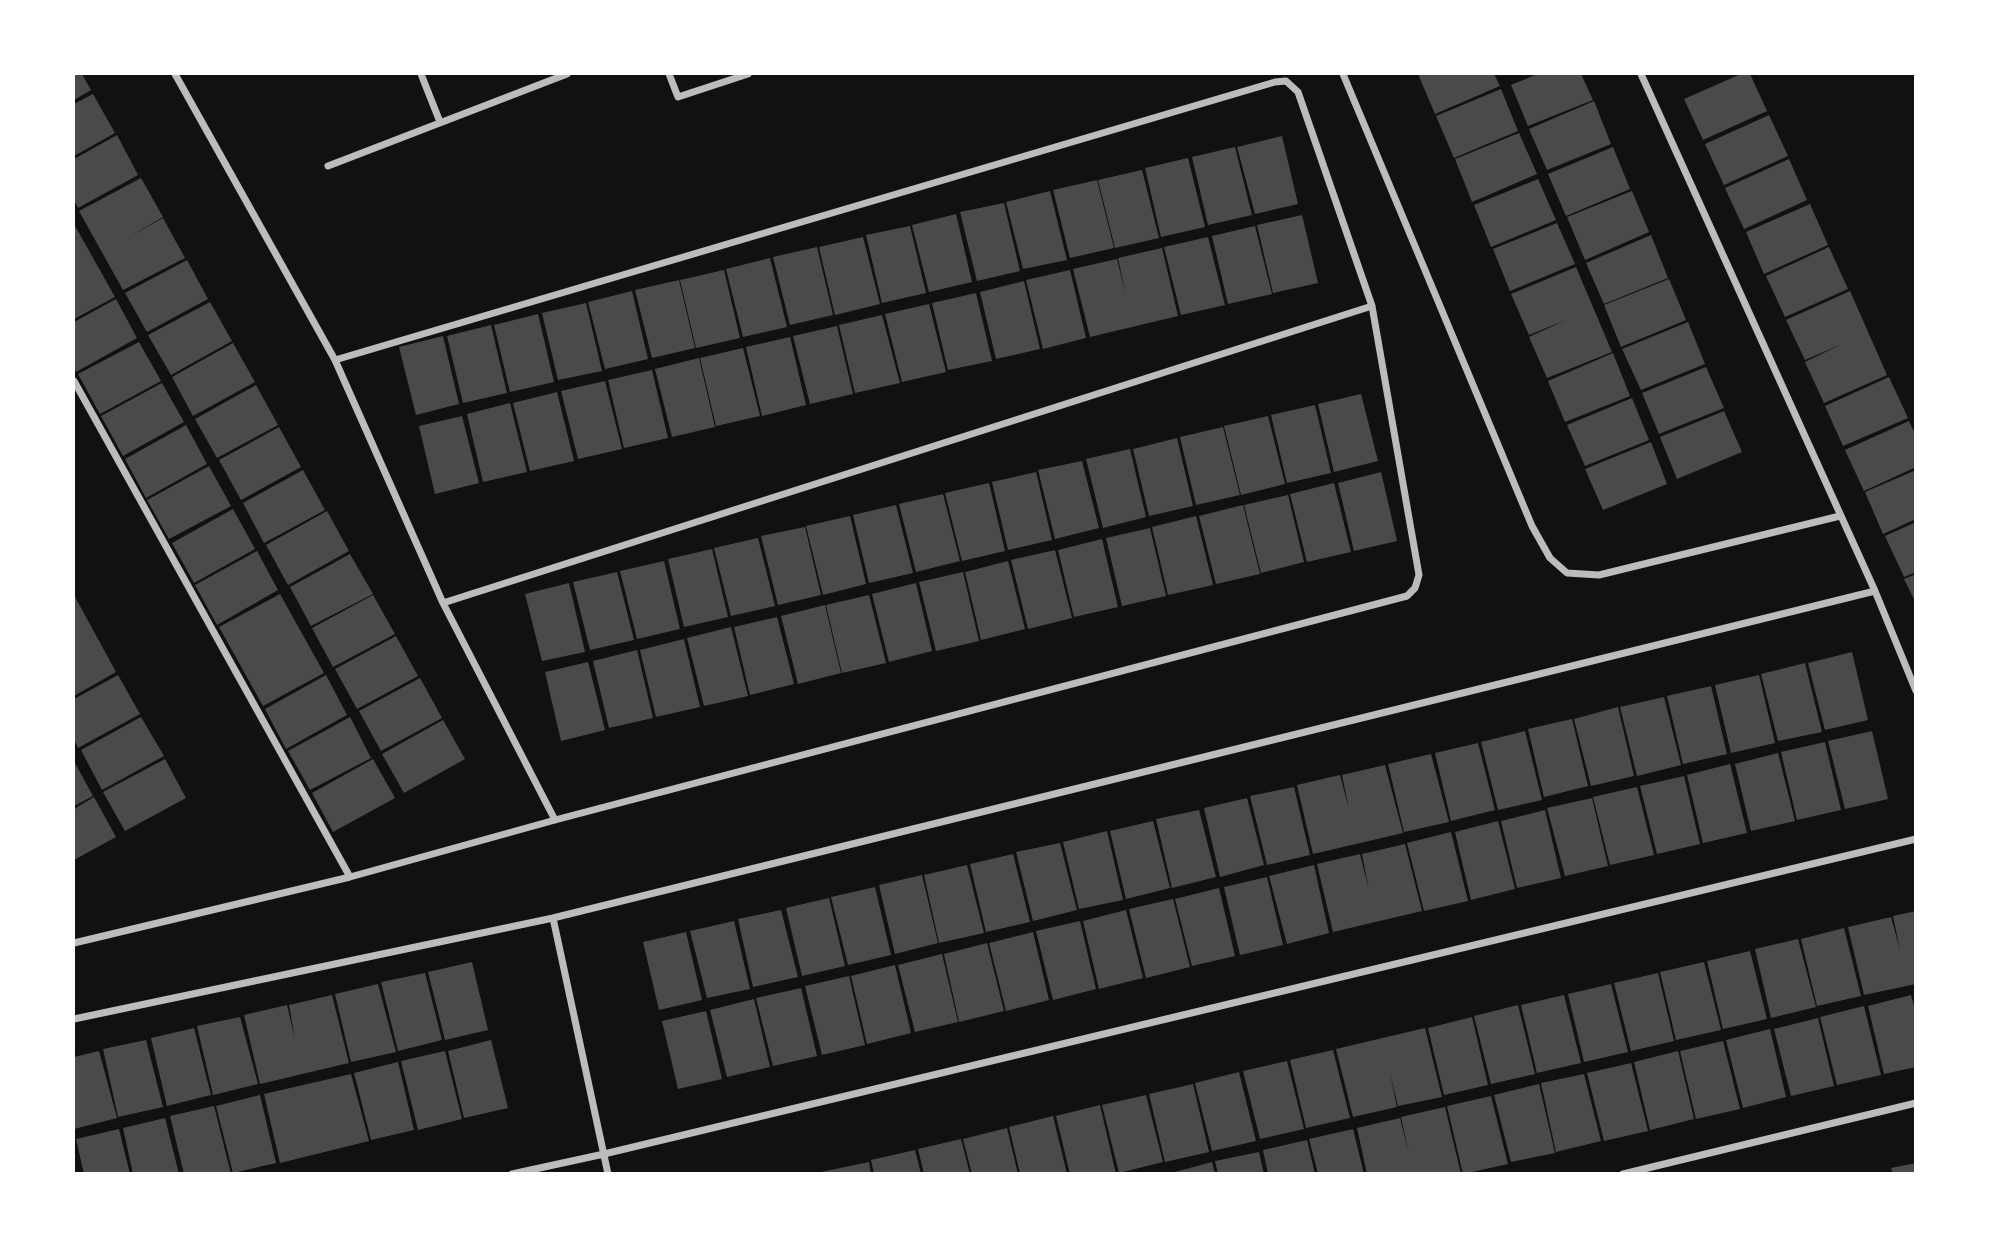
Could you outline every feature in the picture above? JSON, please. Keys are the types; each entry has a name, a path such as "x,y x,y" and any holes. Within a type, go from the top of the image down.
{"street":[{"path":"175,74 335,360 443,603 555,820"},
{"path":"421,74 440,122"},
{"path":"328,166 567,74"},
{"path":"669,74 678,97 748,74"},
{"path":"1343,74 1532,526 1550,558 1558,566 1567,573 1599,575 1840,516"},
{"path":"1641,74 1875,591 1916,691"},
{"path":"74,943 350,877 555,820 1408,596 1415,588 1419,575 1372,306 1298,92 1286,81 1275,82 335,360"},
{"path":"443,603 1372,306"},
{"path":"74,381 350,877"},
{"path":"74,1019 553,918 1875,591"},
{"path":"512,1174 1916,839"},
{"path":"553,918 608,1174"},
{"path":"1623,1174 1916,1103"}],"building":[{"path":"74,74 82,74 91,90 74,100"},
{"path":"1418,74 1494,74 1500,86 1435,114"},
{"path":"1538,74 1581,74 1593,100 1528,126 1511,85"},
{"path":"1741,74 1750,74 1767,111 1703,140 1684,99"},
{"path":"1501,89 1518,131 1454,158 1436,116"},
{"path":"93,94 115,133 74,156 74,104"},
{"path":"1594,101 1611,144 1547,170 1529,129"},
{"path":"1769,115 1788,156 1724,185 1705,144"},
{"path":"1519,133 1537,174 1472,202 1455,159"},
{"path":"117,135 138,175 78,208 74,200 74,159"},
{"path":"1282,136 1298,204 1255,214 1237,147"},
{"path":"1235,147 1252,215 1208,225 1192,157"},
{"path":"1613,147 1630,189 1566,216 1548,174"},
{"path":"1188,158 1205,227 1161,237 1145,168"},
{"path":"1789,159 1807,200 1744,229 1725,188"},
{"path":"1142,170 1159,238 1115,248 1098,180"},
{"path":"141,178 163,217 127,238 163,218 185,258 123,290 79,211"},
{"path":"1538,179 1556,220 1491,247 1474,205"},
{"path":"1097,180 1114,248 1070,258 1053,190"},
{"path":"1050,191 1067,260 1023,269 1006,202"},
{"path":"1632,191 1649,232 1585,260 1567,217"},
{"path":"1004,203 1020,271 977,281 960,212"},
{"path":"1810,204 1828,245 1764,274 1746,232"},
{"path":"956,214 972,282 929,292 912,225"},
{"path":"1302,215 1318,283 1273,293 1257,225"},
{"path":"1557,223 1575,264 1510,291 1493,249"},
{"path":"74,224 115,297 74,319"},
{"path":"910,226 926,293 882,303 866,235"},
{"path":"1255,226 1272,294 1228,304 1212,236"},
{"path":"1651,235 1668,278 1604,304 1586,263"},
{"path":"863,237 880,304 835,315 819,247"},
{"path":"1208,237 1225,305 1181,315 1164,247"},
{"path":"817,247 833,315 790,325 773,257"},
{"path":"1829,247 1848,289 1785,317 1766,276"},
{"path":"1162,248 1178,316 1090,337 1073,269 1117,259 1126,295 1118,258"},
{"path":"770,258 787,327 743,337 726,269"},
{"path":"187,260 208,299 147,332 125,293"},
{"path":"1576,267 1612,352 1547,378 1529,337 1566,320 1529,335 1511,294"},
{"path":"724,270 740,338 696,348 680,280"},
{"path":"1070,270 1086,338 1043,349 1026,280"},
{"path":"1669,279 1686,320 1621,347 1604,305"},
{"path":"679,280 695,348 652,358 635,290"},
{"path":"1024,281 1040,349 996,359 980,292"},
{"path":"632,291 648,359 605,369 588,302"},
{"path":"1850,291 1887,375 1824,403 1805,362 1842,344 1805,360 1786,320"},
{"path":"976,293 992,361 948,370 932,303"},
{"path":"116,299 137,338 76,372 74,322"},
{"path":"210,302 232,341 171,375 148,335"},
{"path":"586,303 602,371 558,380 542,313"},
{"path":"929,304 946,372 902,382 885,314"},
{"path":"538,314 554,382 510,392 494,325"},
{"path":"882,315 900,383 855,393 839,325"},
{"path":"1688,322 1705,364 1641,390 1622,349"},
{"path":"491,325 507,393 463,403 447,336"},
{"path":"837,326 853,394 810,404 793,336"},
{"path":"443,336 459,404 416,415 399,347"},
{"path":"790,337 806,405 762,416 746,347"},
{"path":"139,342 161,381 100,414 78,374"},
{"path":"233,343 255,382 193,416 172,377"},
{"path":"743,348 760,416 716,426 700,358"},
{"path":"1613,353 1630,396 1565,422 1548,381"},
{"path":"699,358 715,427 672,437 655,369"},
{"path":"1706,367 1724,408 1659,434 1642,393"},
{"path":"652,370 668,438 624,448 608,380"},
{"path":"1889,377 1908,418 1843,446 1825,406"},
{"path":"605,381 622,449 578,459 561,391"},
{"path":"162,383 184,422 123,456 101,416"},
{"path":"256,385 278,425 217,458 195,419"},
{"path":"557,392 574,461 530,471 513,403"},
{"path":"1361,394 1378,461 1334,472 1318,404"},
{"path":"1632,398 1649,440 1585,466 1567,425"},
{"path":"510,403 527,472 483,482 467,414"},
{"path":"1315,405 1331,473 1287,483 1271,415"},
{"path":"1724,411 1742,452 1677,479 1660,437"},
{"path":"462,416 479,483 435,494 419,426"},
{"path":"1268,416 1285,484 1241,495 1224,426"},
{"path":"1909,421 1916,436 1916,467 1864,491 1845,450"},
{"path":"186,425 207,464 146,498 125,459"},
{"path":"279,427 301,467 241,500 219,460"},
{"path":"1223,427 1240,495 1196,505 1180,437"},
{"path":"1177,438 1193,506 1149,516 1133,449"},
{"path":"1651,442 1667,484 1603,510 1585,469"},
{"path":"1130,449 1146,517 1103,528 1086,459"},
{"path":"1082,461 1099,528 1055,539 1038,470"},
{"path":"209,466 231,506 169,539 147,500"},
{"path":"303,470 325,510 264,543 243,503"},
{"path":"1916,470 1916,519 1883,534 1865,492"},
{"path":"1036,472 1052,540 1008,550 992,482"},
{"path":"1381,472 1397,541 1354,551 1338,483"},
{"path":"989,483 1005,551 962,561 945,493"},
{"path":"1334,483 1351,552 1307,562 1290,494"},
{"path":"943,494 960,561 916,572 899,504"},
{"path":"1288,495 1304,562 1261,573 1244,505"},
{"path":"896,505 913,573 869,583 853,515"},
{"path":"1243,505 1260,574 1216,584 1199,516"},
{"path":"233,509 255,549 194,583 172,543"},
{"path":"327,511 349,551 288,585 266,545"},
{"path":"850,516 866,584 823,595 806,526"},
{"path":"1196,516 1213,585 1168,595 1152,527"},
{"path":"1916,522 1916,572 1904,577 1885,536"},
{"path":"805,527 821,595 778,605 761,536"},
{"path":"1150,528 1166,596 1122,606 1106,538"},
{"path":"758,538 775,606 731,616 714,548"},
{"path":"1102,539 1118,607 1074,617 1058,550"},
{"path":"712,549 728,617 684,627 668,559"},
{"path":"1055,550 1072,618 1028,629 1011,560"},
{"path":"257,551 278,590 217,625 195,585"},
{"path":"350,554 373,594 311,626 290,587"},
{"path":"664,561 680,629 637,639 620,571"},
{"path":"1008,561 1025,629 981,640 965,572"},
{"path":"617,572 634,640 590,650 573,582"},
{"path":"963,572 979,641 936,651 919,582"},
{"path":"1916,574 1916,603 1904,579"},
{"path":"569,583 585,652 542,661 525,594"},
{"path":"916,583 932,651 889,662 872,594"},
{"path":"280,594 324,673 263,706 219,627"},
{"path":"74,595 116,672 74,696"},
{"path":"373,595 395,634 333,667 312,628"},
{"path":"869,595 886,663 842,673 826,605"},
{"path":"825,605 841,673 798,684 781,616"},
{"path":"777,617 794,684 750,695 734,627"},
{"path":"731,627 748,696 704,706 687,638"},
{"path":"396,636 418,676 357,709 335,669"},
{"path":"684,639 700,707 656,717 640,650"},
{"path":"637,650 653,718 609,728 593,661"},
{"path":"1852,652 1868,720 1825,730 1808,663"},
{"path":"588,662 605,730 561,741 545,672"},
{"path":"1805,663 1822,732 1778,741 1761,674"},
{"path":"118,675 140,714 78,748 74,739 74,699"},
{"path":"326,675 347,715 286,749 265,709"},
{"path":"1759,675 1775,743 1731,753 1715,685"},
{"path":"420,678 442,718 381,751 359,711"},
{"path":"1711,686 1727,754 1683,764 1667,696"},
{"path":"1664,697 1681,765 1637,776 1620,707"},
{"path":"1618,707 1634,776 1591,786 1574,719"},
{"path":"141,717 164,756 102,790 81,750"},
{"path":"350,717 371,758 310,790 288,751"},
{"path":"1572,719 1588,786 1544,797 1528,729"},
{"path":"443,720 465,759 404,793 382,754"},
{"path":"1525,731 1542,800 1498,810 1481,742"},
{"path":"1872,731 1888,799 1845,809 1828,741"},
{"path":"1825,742 1841,810 1797,820 1781,752"},
{"path":"1478,743 1495,810 1451,821 1435,753"},
{"path":"1778,753 1795,821 1751,831 1735,764"},
{"path":"1431,754 1449,822 1404,832 1388,764"},
{"path":"165,759 186,798 125,831 103,792"},
{"path":"373,759 395,798 333,832 312,793"},
{"path":"74,761 93,796 74,806"},
{"path":"1730,764 1747,833 1703,843 1687,775"},
{"path":"1385,765 1403,833 1313,854 1297,785 1340,775 1349,809 1342,775"},
{"path":"1684,776 1700,844 1657,854 1640,786"},
{"path":"1294,787 1310,855 1267,865 1250,796"},
{"path":"1637,787 1654,855 1610,865 1593,797"},
{"path":"94,797 116,837 74,860 74,809"},
{"path":"1247,798 1264,865 1220,877 1204,808"},
{"path":"1592,798 1608,866 1565,876 1547,808"},
{"path":"1199,810 1216,877 1172,888 1156,819"},
{"path":"1545,810 1561,878 1517,888 1501,821"},
{"path":"1153,821 1170,888 1126,899 1110,831"},
{"path":"1498,821 1515,889 1471,900 1455,832"},
{"path":"1107,831 1123,900 1079,909 1063,842"},
{"path":"1451,832 1468,901 1424,911 1407,843"},
{"path":"1060,843 1077,910 1033,921 1016,852"},
{"path":"1405,844 1422,911 1333,932 1317,864 1360,854 1369,890 1362,854"},
{"path":"1013,854 1030,922 986,932 970,864"},
{"path":"967,865 984,933 939,943 924,875"},
{"path":"1314,865 1329,933 1287,944 1269,876"},
{"path":"922,875 938,943 895,954 879,885"},
{"path":"1267,877 1283,945 1240,955 1224,887"},
{"path":"875,887 891,955 848,965 831,897"},
{"path":"1219,888 1235,956 1192,966 1175,899"},
{"path":"829,898 845,966 802,976 786,908"},
{"path":"1173,899 1190,967 1146,978 1129,909"},
{"path":"781,910 798,977 753,987 738,919"},
{"path":"1126,910 1143,978 1099,989 1083,921"},
{"path":"1916,911 1916,984 1864,995 1848,927 1891,917 1900,950 1893,916"},
{"path":"734,921 750,989 707,998 690,931"},
{"path":"1080,921 1096,989 1053,1000 1036,931"},
{"path":"1844,928 1861,996 1817,1006 1801,939"},
{"path":"686,932 702,1000 659,1010 643,942"},
{"path":"1033,932 1049,1000 1006,1011 989,943"},
{"path":"1798,939 1816,1007 1771,1018 1755,949"},
{"path":"987,943 1004,1011 959,1022 944,954"},
{"path":"1750,951 1767,1019 1723,1029 1707,961"},
{"path":"942,954 958,1022 915,1032 898,965"},
{"path":"472,962 488,1030 445,1040 428,972"},
{"path":"1704,962 1721,1030 1676,1040 1660,972"},
{"path":"895,965 911,1033 867,1044 851,976"},
{"path":"425,973 442,1040 398,1051 381,982"},
{"path":"1658,973 1674,1041 1631,1051 1614,983"},
{"path":"849,976 865,1045 822,1055 805,986"},
{"path":"378,984 396,1052 351,1062 335,994"},
{"path":"1611,984 1628,1052 1584,1062 1568,994"},
{"path":"801,988 817,1056 773,1066 756,998"},
{"path":"332,995 349,1063 260,1084 244,1015 287,1005 295,1039 289,1005"},
{"path":"1564,995 1581,1063 1537,1073 1521,1005"},
{"path":"1911,995 1916,1013 1916,1067 1884,1074 1868,1006"},
{"path":"754,999 770,1067 727,1077 710,1010"},
{"path":"1518,1005 1535,1074 1491,1084 1474,1016"},
{"path":"1864,1006 1881,1075 1837,1085 1820,1017"},
{"path":"706,1011 722,1079 678,1089 662,1021"},
{"path":"240,1017 258,1084 213,1095 197,1026"},
{"path":"1472,1017 1488,1085 1444,1095 1428,1028"},
{"path":"1818,1018 1834,1086 1791,1096 1774,1029"},
{"path":"194,1028 211,1095 167,1106 151,1038"},
{"path":"1425,1028 1442,1097 1398,1106 1390,1073 1397,1107 1353,1117 1336,1049"},
{"path":"1770,1029 1786,1097 1743,1108 1726,1040"},
{"path":"146,1040 163,1107 118,1117 103,1049"},
{"path":"491,1040 508,1108 464,1118 448,1051"},
{"path":"1723,1041 1740,1109 1696,1119 1680,1051"},
{"path":"1333,1050 1350,1118 1306,1128 1290,1060"},
{"path":"99,1051 117,1118 74,1129 74,1057"},
{"path":"445,1051 462,1119 418,1130 401,1061"},
{"path":"1678,1051 1694,1119 1650,1130 1634,1062"},
{"path":"1287,1061 1304,1129 1260,1139 1243,1071"},
{"path":"398,1062 414,1130 371,1140 354,1073"},
{"path":"1631,1063 1648,1131 1604,1141 1587,1073"},
{"path":"1239,1072 1256,1141 1212,1151 1195,1083"},
{"path":"351,1074 369,1141 280,1163 264,1094"},
{"path":"1584,1074 1601,1141 1556,1152 1541,1083"},
{"path":"1193,1084 1209,1152 1165,1162 1149,1094"},
{"path":"1539,1084 1555,1153 1511,1162 1494,1095"},
{"path":"260,1095 276,1163 233,1173 216,1106"},
{"path":"1146,1095 1163,1162 1119,1173 1102,1105"},
{"path":"1491,1096 1508,1164 1463,1174 1447,1106"},
{"path":"1100,1105 1116,1174 1070,1174 1056,1116"},
{"path":"214,1106 231,1174 184,1174 170,1116"},
{"path":"1445,1107 1461,1174 1367,1174 1357,1128 1400,1118 1409,1154 1401,1117"},
{"path":"1053,1116 1067,1174 1020,1174 1009,1127"},
{"path":"165,1118 179,1174 133,1174 123,1128"},
{"path":"1007,1128 1018,1174 972,1174 963,1139"},
{"path":"119,1129 130,1174 84,1174 76,1139"},
{"path":"1353,1129 1364,1174 1318,1174 1309,1139"},
{"path":"961,1139 970,1174 924,1174 918,1149"},
{"path":"1307,1140 1315,1174 1268,1174 1263,1150"},
{"path":"915,1150 921,1174 874,1174 871,1160"},
{"path":"1259,1152 1264,1174 1218,1174 1215,1161"},
{"path":"869,1162 871,1174 821,1174 821,1172"},
{"path":"1212,1162 1215,1174 1171,1174 1171,1173"},
{"path":"1916,1163 1916,1174 1893,1174 1891,1168"}]}
